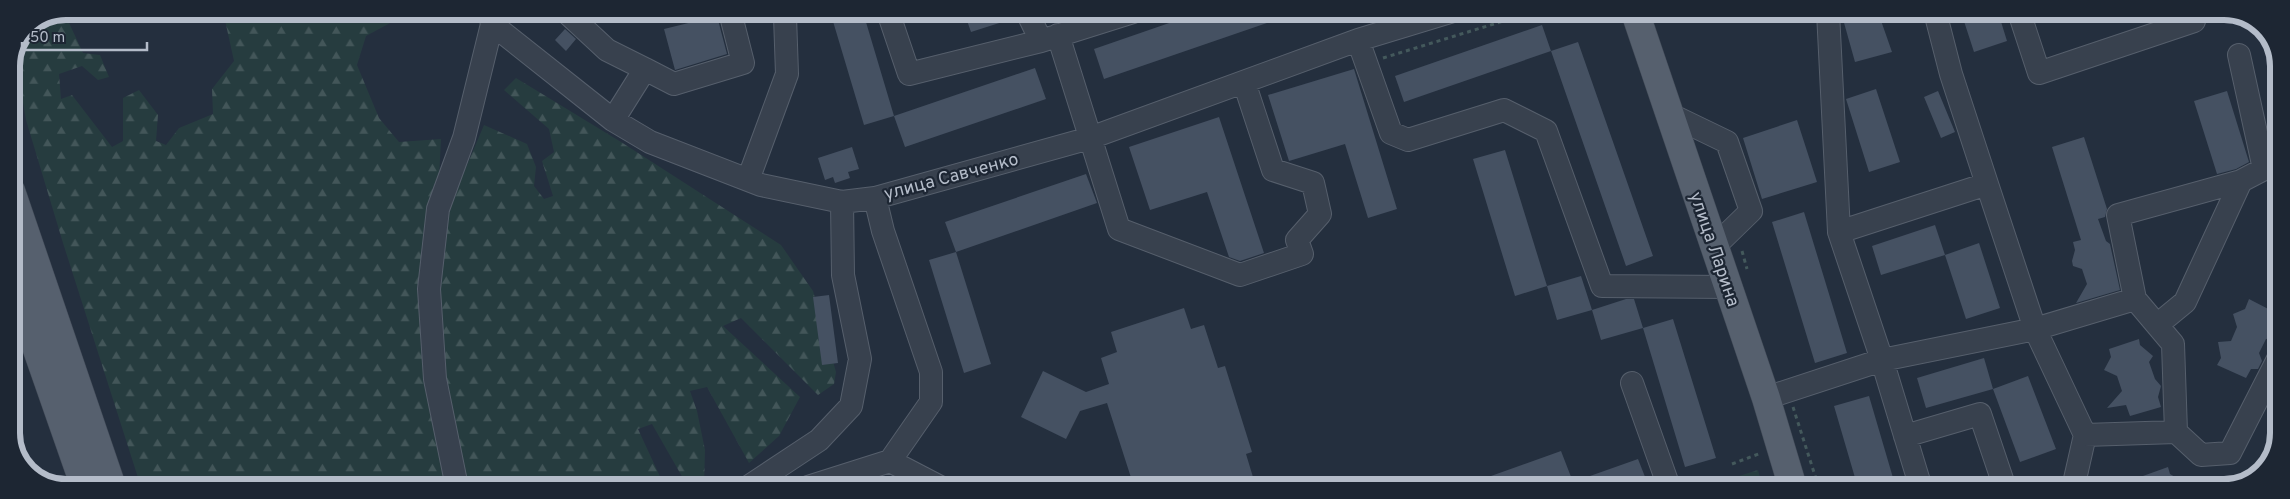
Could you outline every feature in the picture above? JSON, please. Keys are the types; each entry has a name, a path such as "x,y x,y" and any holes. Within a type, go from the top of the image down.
{"main road":[{"name":"улица Ларина","path":"1638,20 1766,398 1790,479"},
{"path":"20,217 109,479"},
{"path":"20,298 82,479"}],"street":[{"path":"455,479 435,379 429,289 438,209 464,138 490,20"},
{"name":"улица Савченко","path":"492,20 613,120 650,142 761,185 842,202 874,198 1090,138 1358,40 1424,20"},
{"path":"574,20 607,50 674,84 743,63 732,20"},
{"path":"748,180 787,74 785,20"},
{"path":"891,20 909,74 1049,38 1090,20"},
{"path":"1034,20 1049,38 1090,138 1119,229 1240,275 1302,254 1297,240 1320,214 1313,183 1273,170 1244,82"},
{"path":"1828,20 1839,232 1882,360 1918,479"},
{"path":"1937,20 1951,74 2036,329 2085,435 2075,479"},
{"path":"2022,20 2039,73 2194,20"},
{"path":"1358,40 1391,133 1408,140 1504,110 1546,130 1602,286 1728,287"},
{"path":"2176,432 2173,344 2135,299 2118,215 2241,181 2264,169 2239,55"},
{"path":"613,120 645,68"},
{"path":"1669,114 1727,142 1751,212 1714,247"},
{"path":"2157,325 2185,302 2241,181"},
{"path":"1839,232 1988,184"},
{"path":"833,479 890,461 931,402 931,372 883,231 874,198"},
{"path":"764,479 819,440 851,406 860,359 843,275 842,202"},
{"path":"1766,398 1882,360 2036,329 2135,299"},
{"path":"2085,435 2176,432 2201,455 2230,453 2270,375"},
{"path":"1632,383 1667,479"},
{"path":"1905,436 1980,414 2002,479"},
{"path":"890,461 925,479"}],"path":[{"path":"1366,63 1507,20"}],"green space":[{"path":"68,20 83,53 100,55 109,77 98,80 82,66 59,74 61,99 72,95 112,147 123,141 123,98 139,90 158,115 156,141 166,145 179,128 213,114 212,89 234,61 225,20 396,20 366,36 357,65 379,118 399,142 441,139 434,280 442,224 484,125 527,144 536,167 534,186 544,199 553,196 542,161 554,152 549,129 504,90 516,78 621,142 781,245 813,291 836,372 834,384 818,395 741,318 723,326 800,397 779,436 749,463 707,387 690,391 697,411 705,450 704,479 683,479 652,424 638,429 661,479 138,479 26,120 20,85 20,66 23,48 33,33 40,28 48,23"},
{"path":"1758,470 1760,479 1737,479 1736,477"}],"building":[{"path":"701,20 718,20 727,54 675,70 664,29"},
{"path":"833,20 865,20 894,116 864,125"},
{"path":"967,20 1009,20 971,32"},
{"path":"1178,20 1276,20 1104,79 1094,49"},
{"path":"1843,20 1881,20 1892,52 1855,62"},
{"path":"1964,20 2000,20 2007,41 1974,52"},
{"path":"1542,25 1551,51 1404,102 1395,76"},
{"path":"565,29 576,39 566,51 555,40"},
{"path":"1578,42 1653,256 1626,266 1551,51"},
{"path":"1035,68 1046,99 905,147 894,116"},
{"path":"1354,69 1397,209 1368,218 1345,144 1289,161 1268,95"},
{"path":"1876,89 1900,162 1869,172 1846,99"},
{"path":"1938,91 1955,132 1941,138 1924,97"},
{"path":"2227,91 2249,162 2236,169 2217,174 2194,101"},
{"path":"1219,117 1264,253 1240,261 1229,257 1207,192 1150,210 1129,147"},
{"path":"1797,120 1817,182 1762,199 1743,138"},
{"path":"2084,137 2107,209 2105,217 2098,219 2106,241 2110,244 2120,290 2076,303 2087,284 2082,269 2073,266 2072,261 2075,250 2073,242 2081,240 2052,147"},
{"path":"852,147 859,169 848,172 850,178 835,183 833,177 825,180 818,158"},
{"path":"1505,150 1547,286 1515,296 1473,159"},
{"path":"1086,174 1097,203 956,252 945,222"},
{"path":"1804,212 1847,353 1815,363 1772,222"},
{"path":"1935,225 1945,255 1881,275 1872,246"},
{"path":"1979,243 2000,308 1966,319 1945,255"},
{"path":"956,252 991,364 964,373 929,260"},
{"path":"1581,276 1592,310 1557,320 1547,286"},
{"path":"829,295 838,363 822,365 813,297"},
{"path":"1626,299 1634,299 1643,328 1601,340 1592,310"},
{"path":"2249,299 2270,310 2270,338 2266,339 2259,353 2262,361 2258,369 2251,369 2246,378 2217,365 2221,358 2218,342 2231,341 2237,327 2233,314 2245,309"},
{"path":"1184,308 1191,329 1204,325 1218,368 1225,366 1252,452 1246,454 1254,479 1131,479 1107,403 1080,411 1066,439 1021,417 1043,371 1086,392 1109,384 1101,358 1117,352 1111,332"},
{"path":"1673,319 1716,458 1685,467 1643,328"},
{"path":"2139,339 2140,345 2153,356 2149,362 2155,379 2161,386 2158,397 2161,407 2130,416 2126,405 2107,408 2122,391 2117,376 2104,370 2111,357 2109,349"},
{"path":"1984,358 1993,389 1926,408 1917,378"},
{"path":"2028,376 2056,449 2020,462 1993,389"},
{"path":"1869,396 1893,479 1855,479 1834,406"},
{"path":"1561,451 1572,479 1492,479 1491,476"},
{"path":"1638,459 1646,479 1581,479"},
{"path":"2168,467 2170,474 2179,479 2135,479"}]}
